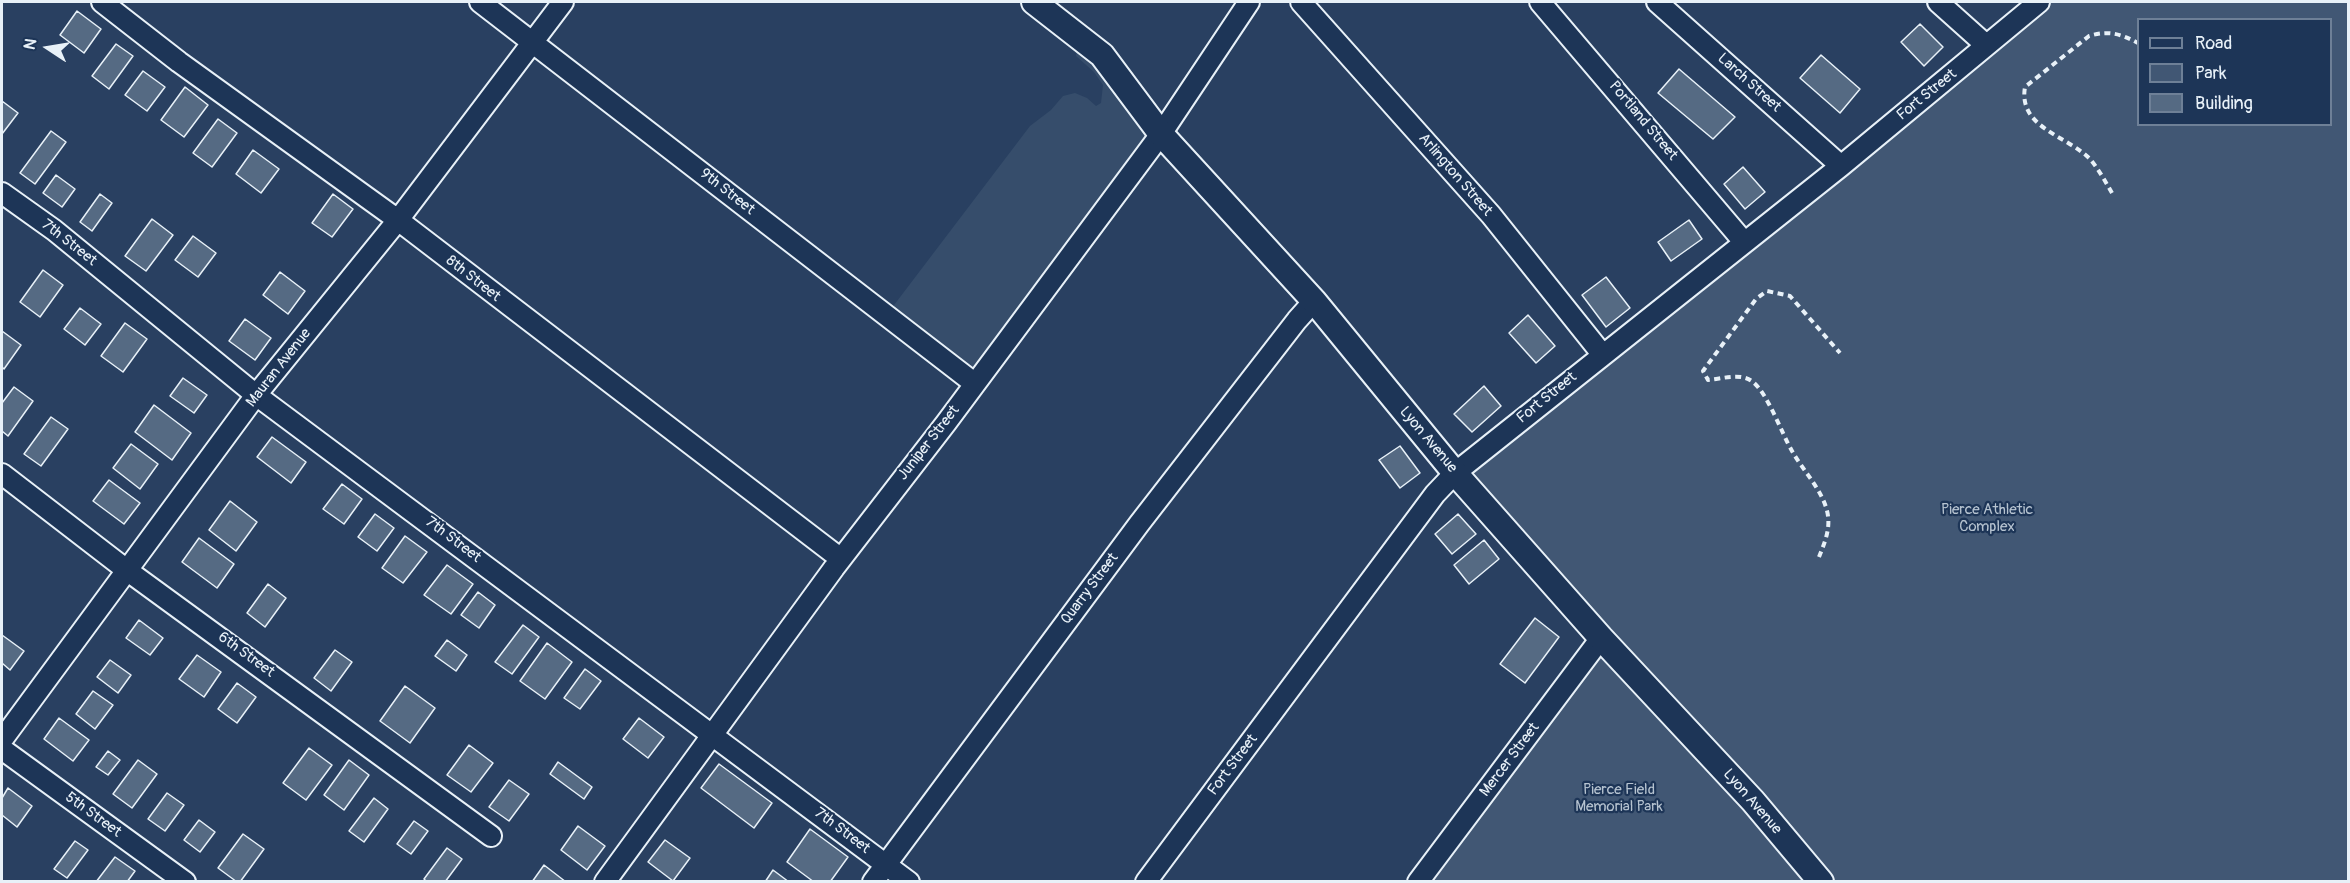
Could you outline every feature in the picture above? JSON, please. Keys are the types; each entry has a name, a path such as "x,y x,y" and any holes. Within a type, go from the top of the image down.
{"street":[{"name":"8th Street","path":"102,2 179,62 398,220 841,559"},
{"name":"9th Street","path":"480,2 974,383"},
{"name":"Mauran Avenue","path":"2,740 256,395 398,220 563,2"},
{"name":"Lyon Avenue","path":"1034,2 1102,55 1161,134 1314,301 1455,473 1601,638 1753,801 1821,882"},
{"name":"Juniper Street","path":"605,882 841,559 946,423 1161,134 1249,2"},
{"name":"Arlington Street","path":"1301,2 1491,215 1602,354"},
{"name":"Portland Street","path":"1540,2 1744,242"},
{"name":"Larch Street","path":"1657,2 1840,166"},
{"path":"1938,2 1986,45"},
{"name":"Fort Street","path":"1146,882 1435,494 1455,473 1840,166 2039,2"},
{"name":"7th Street","path":"2,193 54,231 256,395 909,882"},
{"name":"Quarry Street","path":"873,882 1139,524 1314,301"},
{"name":"6th Street","path":"2,474 128,571 491,836"},
{"name":"Mercer Street","path":"1418,882 1601,638"},
{"name":"5th Street","path":"2,749 185,882"}],"path":[{"path":"2112,193 2089,158 2028,115 2023,100 2025,87 2090,36 2102,32 2120,34 2137,42"},
{"path":"1819,557 1828,535 1828,516 1822,498 1792,452 1768,403 1753,382 1734,376 1708,380 1703,371 1756,299 1767,291 1790,296 1840,353"}],"shaded area":[{"path":"1084,48 1163,130 979,381 888,313 1030,126 1051,110 1063,96 1075,93 1087,98 1096,106 1101,103 1103,85 1094,72 1076,56 1077,50"}],"green space":[{"name":"Pierce Athletic Complex","path":"2041,2 2348,2 2348,881 1427,882 1606,643 1465,475"}],"building":[{"path":"77,11 101,29 84,53 60,35"},
{"path":"1920,24 1943,47 1924,66 1901,42"},
{"path":"116,44 133,56 109,89 92,76"},
{"path":"1821,55 1860,89 1840,113 1800,78"},
{"path":"1679,69 1735,117 1713,139 1658,93"},
{"path":"143,71 165,87 147,111 125,95"},
{"path":"185,87 208,105 184,137 161,120"},
{"path":"2,101 18,113 2,134"},
{"path":"218,119 237,133 212,167 193,153"},
{"path":"51,131 66,142 35,184 20,173"},
{"path":"253,150 279,169 261,193 236,174"},
{"path":"1743,167 1765,192 1745,209 1724,184"},
{"path":"56,175 75,189 62,207 43,193"},
{"path":"100,194 112,203 92,231 80,222"},
{"path":"333,194 353,209 332,237 312,223"},
{"path":"152,219 173,235 146,271 125,256"},
{"path":"1689,220 1702,239 1671,261 1658,242"},
{"path":"193,236 216,253 198,277 175,260"},
{"path":"43,270 63,285 40,317 20,302"},
{"path":"280,272 305,291 288,314 263,295"},
{"path":"1606,277 1630,308 1606,327 1582,295"},
{"path":"80,308 101,324 85,345 64,329"},
{"path":"1528,315 1555,346 1536,363 1509,333"},
{"path":"245,319 271,338 255,360 229,341"},
{"path":"125,323 147,339 123,372 101,356"},
{"path":"2,331 21,345 4,369 2,367"},
{"path":"183,378 207,395 194,413 170,396"},
{"path":"1484,386 1501,406 1472,432 1454,414"},
{"path":"14,387 33,401 8,436 2,431 2,403"},
{"path":"154,405 191,433 172,460 135,432"},
{"path":"51,417 68,429 41,466 24,454"},
{"path":"272,437 306,462 291,483 257,457"},
{"path":"131,444 158,464 140,489 113,468"},
{"path":"1400,446 1420,473 1400,488 1379,460"},
{"path":"109,480 140,503 124,524 93,501"},
{"path":"342,484 362,499 344,524 323,509"},
{"path":"230,501 257,522 236,551 209,530"},
{"path":"375,514 394,528 377,551 358,537"},
{"path":"1458,514 1476,534 1452,554 1435,534"},
{"path":"405,536 427,552 403,583 382,568"},
{"path":"199,538 234,564 217,588 182,562"},
{"path":"1484,540 1499,559 1469,584 1454,565"},
{"path":"447,565 473,584 451,614 424,595"},
{"path":"268,584 286,598 265,627 247,613"},
{"path":"478,592 495,605 479,628 461,615"},
{"path":"1535,618 1559,637 1525,683 1500,664"},
{"path":"139,620 163,638 150,655 126,638"},
{"path":"523,625 539,637 512,674 495,662"},
{"path":"2,635 24,651 10,670 2,663"},
{"path":"447,640 467,655 456,671 435,656"},
{"path":"547,643 572,662 545,699 520,681"},
{"path":"335,650 352,662 331,691 314,678"},
{"path":"197,655 221,672 204,697 179,679"},
{"path":"110,660 131,675 118,693 97,677"},
{"path":"585,669 601,681 580,709 564,698"},
{"path":"237,683 256,697 237,723 218,709"},
{"path":"405,686 435,708 410,743 380,721"},
{"path":"93,691 113,705 95,729 76,714"},
{"path":"59,718 89,740 73,761 44,739"},
{"path":"639,718 664,737 648,758 623,739"},
{"path":"469,745 493,763 471,792 447,775"},
{"path":"309,748 332,765 306,800 283,783"},
{"path":"108,751 120,760 108,775 96,767"},
{"path":"138,760 157,774 132,808 113,794"},
{"path":"349,760 369,775 344,810 324,795"},
{"path":"558,762 592,787 584,799 550,774"},
{"path":"719,764 772,803 754,828 701,788"},
{"path":"509,780 529,794 509,821 489,807"},
{"path":"8,788 32,806 17,827 2,815 2,798"},
{"path":"167,793 184,805 165,831 148,819"},
{"path":"374,798 388,809 364,842 349,831"},
{"path":"199,820 215,832 200,852 184,840"},
{"path":"414,821 428,831 411,854 397,844"},
{"path":"578,826 605,846 587,870 561,850"},
{"path":"810,829 848,857 830,882 814,882 787,862"},
{"path":"243,834 264,849 240,882 237,882 218,868"},
{"path":"665,840 690,858 673,881 648,862"},
{"path":"75,841 88,850 67,878 54,869"},
{"path":"447,848 462,859 445,882 427,882 424,879"},
{"path":"115,857 135,871 127,882 96,882"},
{"path":"544,865 566,882 532,882"},
{"path":"773,870 789,882 765,882"}],"park label":[{"name":"Pierce Field Memorial Park","path":"1619,798"}]}
